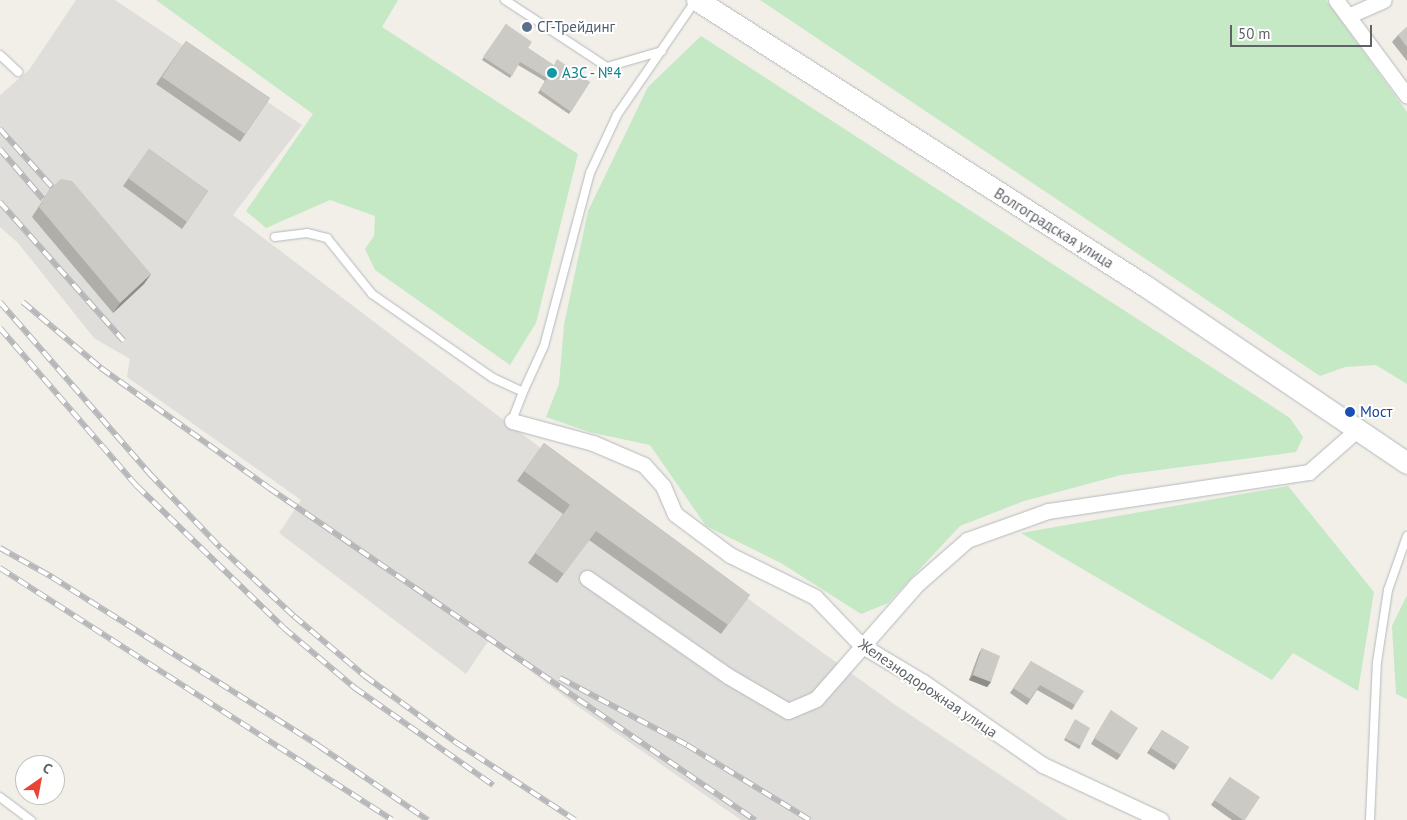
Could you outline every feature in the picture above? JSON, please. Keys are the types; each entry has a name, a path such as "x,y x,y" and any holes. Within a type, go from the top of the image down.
{"main road":[{"name":"Волгоградская улица","path":"696,0 1147,287 1407,463"}],"street":[{"path":"1336,0 1407,96"},
{"path":"1348,16 1384,0"},
{"name":"Железнодорожная улица","path":"512,420 593,442 644,464 664,486 674,514 730,555 815,597 861,645 923,682 1043,765 1161,820"},
{"path":"587,578 728,676 788,711 816,699 861,645 918,584 967,540 1048,511 1309,472 1358,429"}],"lane":[{"path":"505,0 607,67 662,52"},
{"path":"512,420 544,346 590,173 617,115 696,0"},
{"path":"0,55 18,72"},
{"path":"275,237 307,233 327,238 372,294 493,378 523,392"},
{"path":"1370,820 1377,662 1388,590 1407,536"},
{"path":"0,798 31,820"}],"shaded area":[{"path":"76,0 115,0 302,125 233,215 571,471 894,704 1068,820 741,820 573,703 489,640 466,674 279,533 301,500 127,377 130,359 94,338 18,243 0,227 0,95 29,70"}],"green space":[{"path":"156,0 398,0 382,27 578,154 536,323 510,365 375,270 365,249 374,236 375,216 330,200 266,228 246,211 313,114"},
{"path":"760,0 1326,0 1407,112 1407,384 1376,365 1345,367 1320,376"},
{"path":"701,36 1290,418 1303,437 1296,452 1121,475 1024,501 960,526 888,603 861,614 781,563 706,526 650,445 589,432 546,417 559,384 564,325 588,211 648,87"},
{"path":"1288,486 1374,592 1358,691 1293,653 1272,680 1021,533"},
{"path":"1407,595 1407,699 1396,694 1392,626"}],"building":[{"name":"АЗС - №4","path":"506,24 532,42 528,48 554,65 557,59 590,82 571,112 540,90 547,78 520,62 512,76 483,57"},
{"path":"1407,27 1407,47 1398,35"},
{"path":"186,41 270,98 245,134 162,77"},
{"path":"149,149 208,191 187,222 128,178"},
{"path":"61,179 72,181 151,274 120,303 39,207 50,189"},
{"path":"544,443 750,595 728,625 596,531 564,574 535,553 570,505 524,471"},
{"path":"982,648 1000,656 991,682 973,675"},
{"path":"1031,661 1084,691 1075,705 1040,685 1030,699 1013,688"},
{"path":"1111,710 1138,728 1121,755 1094,738"},
{"path":"1075,719 1090,728 1081,746 1065,738"},
{"path":"1162,730 1189,747 1177,765 1151,748"},
{"path":"1230,777 1260,797 1245,820 1214,800"}],"railway":[{"path":"0,129 54,189"},
{"path":"0,149 43,199"},
{"path":"0,202 124,341"},
{"path":"0,302 149,473 221,548 294,616 365,676 457,743 575,820"},
{"path":"23,302 101,368 269,488 755,820"},
{"path":"0,328 137,486 284,628 355,688 493,785"},
{"path":"0,548 52,577 319,746 428,820"},
{"path":"0,568 392,820"},
{"path":"560,678 687,745 810,820"}],"place":[{"name":"СГ-Трейдинг","path":"527,27"},
{"name":"АЗС - №4","path":"552,73"},
{"name":"Мост","path":"1350,412"}]}
